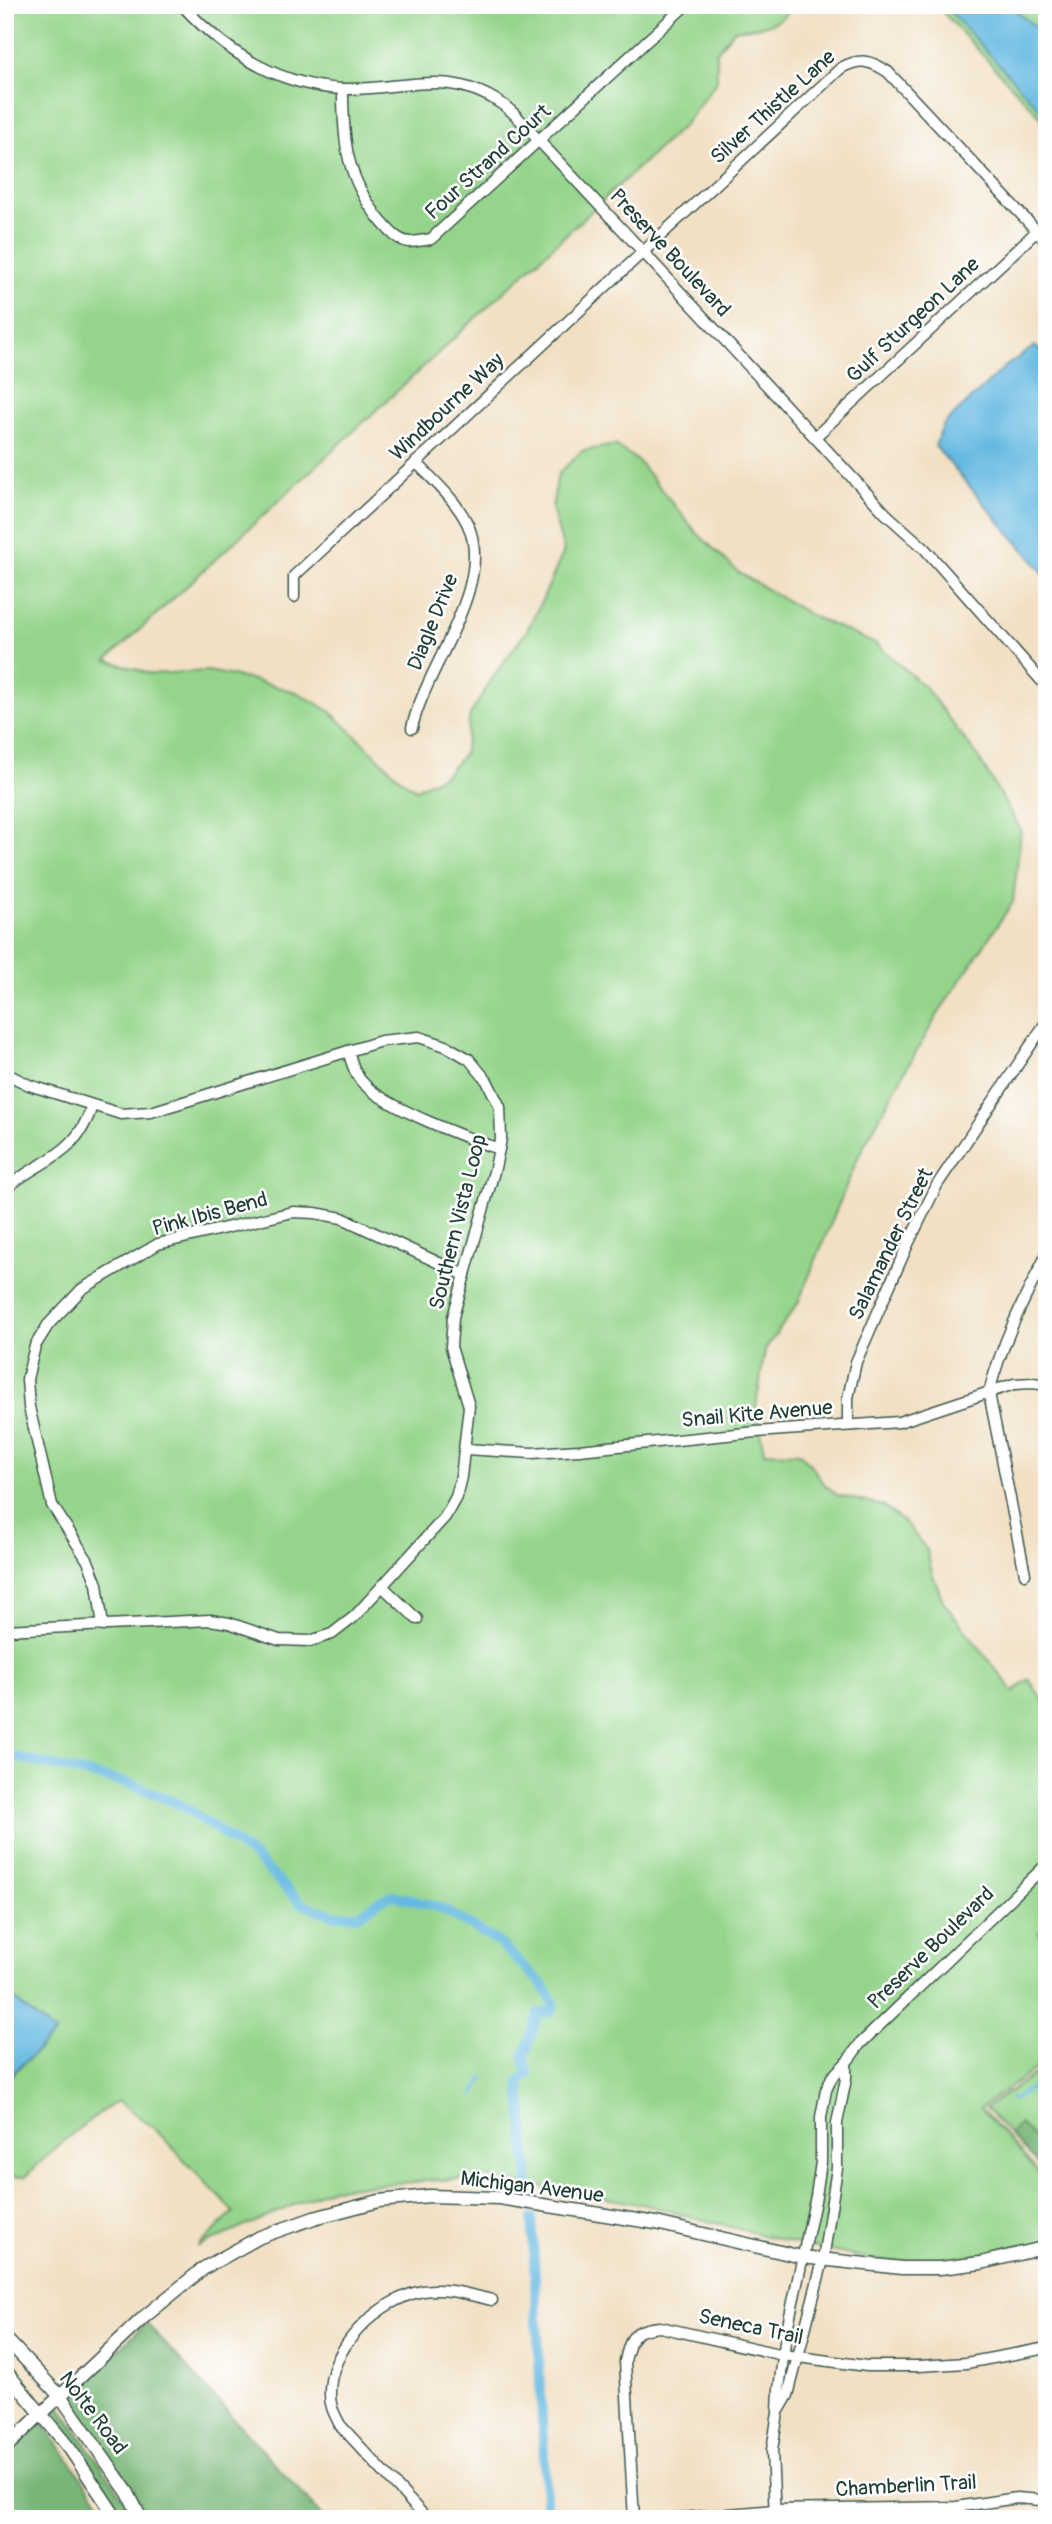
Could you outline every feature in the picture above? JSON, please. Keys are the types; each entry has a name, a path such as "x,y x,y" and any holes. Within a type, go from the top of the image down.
{"street":[{"name":"Preserve Boulevard","path":"181,5 215,39 250,62 279,76 343,89 416,82 451,83 472,88 502,104 540,141 887,514 924,548 1047,687"},
{"name":"Four Strand Court","path":"343,89 343,130 352,176 366,203 392,235 408,242 431,239 686,5"},
{"name":"Silver Thistle Lane","path":"643,252 841,68 866,60 888,72 1047,242"},
{"name":"Gulf Sturgeon Lane","path":"815,436 1037,231"},
{"name":"Windbourne Way","path":"294,597 294,576 643,252"},
{"name":"Diagle Drive","path":"412,729 418,705 435,674 474,577 475,547 467,523 453,501 416,463"},
{"name":"Salamander Street","path":"848,1425 848,1398 856,1362 937,1185 1047,1021"},
{"name":"Southern Vista Loop","path":"5,1073 29,1085 121,1114 151,1112 381,1041 419,1037 446,1046 470,1059 487,1081 500,1107 499,1149 453,1317 452,1347 469,1406 461,1477 456,1497 445,1517 382,1586 343,1626 332,1634 310,1641 279,1640 229,1623 210,1620 5,1630"},
{"path":"348,1051 355,1074 387,1101 499,1149"},
{"path":"5,1189 62,1152 77,1138 87,1123 92,1105"},
{"name":"Pink Ibis Bend","path":"103,1626 97,1584 88,1561 52,1505 29,1407 27,1379 35,1346 48,1325 82,1289 158,1244 293,1212 315,1213 342,1219 465,1275"},
{"path":"1025,1574 989,1392 995,1367 1047,1254"},
{"name":"Snail Kite Avenue","path":"465,1449 532,1453 899,1422 1014,1384 1047,1385"},
{"path":"382,1586 417,1619"},
{"name":"Preserve Boulevard","path":"778,2413 783,2355 821,2162 821,2117 826,2090 832,2077 860,2044 1047,1864"},
{"path":"775,2515 772,2450 778,2413 788,2395 823,2260 837,2168 837,2123 846,2063"},
{"name":"Michigan Avenue","path":"5,2448 144,2317 204,2268 261,2237 314,2218 379,2202 429,2196 499,2197 656,2223 802,2257 902,2268 940,2268 981,2263 1047,2248"},
{"path":"427,2519 340,2425 332,2409 331,2378 339,2357 364,2322 380,2308 423,2291 449,2290 492,2300"},
{"name":"Seneca Trail","path":"634,2519 625,2361 629,2345 635,2334 643,2328 660,2327 797,2358 867,2366 967,2363 1047,2348"},
{"name":"Nolte Road","path":"5,2338 61,2397 128,2493 141,2519"},
{"name":"Nolte Road","path":"5,2370 43,2414 117,2519"},
{"name":"Chamberlin Trail","path":"671,2519 956,2507 1017,2498 1047,2503"}],"green space":[{"path":"5,5 792,5 787,13 774,22 734,30 717,51 717,81 684,125 107,660 151,674 208,671 296,692 330,711 402,780 416,789 446,774 464,754 470,715 495,674 526,632 545,594 564,551 552,508 558,474 582,451 615,445 638,461 696,532 738,572 812,616 876,644 924,686 978,757 1021,830 1013,902 941,1009 859,1155 798,1303 765,1350 756,1407 764,1452 800,1453 822,1482 837,1495 883,1506 907,1525 927,1550 932,1573 944,1603 1014,1692 1029,1679 1047,1707 1047,1924 1038,1933 1047,1943 1047,2061 980,2108 1047,2182 1047,2242 1006,2253 899,2262 869,2259 801,2245 646,2205 482,2177 332,2188 198,2247 234,2212 155,2129 118,2101 69,2136 25,2177 13,2177 5,2168 5,2081 55,2033 15,2000 5,2000"},
{"path":"936,5 1047,5 1047,124"},
{"path":"1047,2066 1047,2174 985,2108"},
{"path":"1020,2124 1047,2151 1047,2174 1009,2134"},
{"path":"146,2323 325,2519 148,2519 131,2486 69,2397"},
{"path":"60,2406 123,2497 135,2519 124,2519 109,2494 50,2414"},
{"path":"42,2422 110,2519 5,2519 5,2455"}],"water":[{"path":"944,5 1008,5 1047,36 1047,117"},
{"path":"1035,346 1047,356 1047,577 935,446 943,425 1007,365"},
{"path":"5,2000 15,2000 55,2033 5,2081"}],"waterway":[{"path":"5,1755 132,1784 187,1808 252,1855 302,1904 334,1915 360,1915 379,1901 393,1895 441,1908 498,1942 542,1984 555,2005 551,2012 538,2014 524,2058 528,2073 520,2082 529,2187"},
{"path":"1011,2098 1013,2100 1047,2077"},
{"path":"473,2095 484,2078"},
{"path":"532,2218 547,2519"}]}
